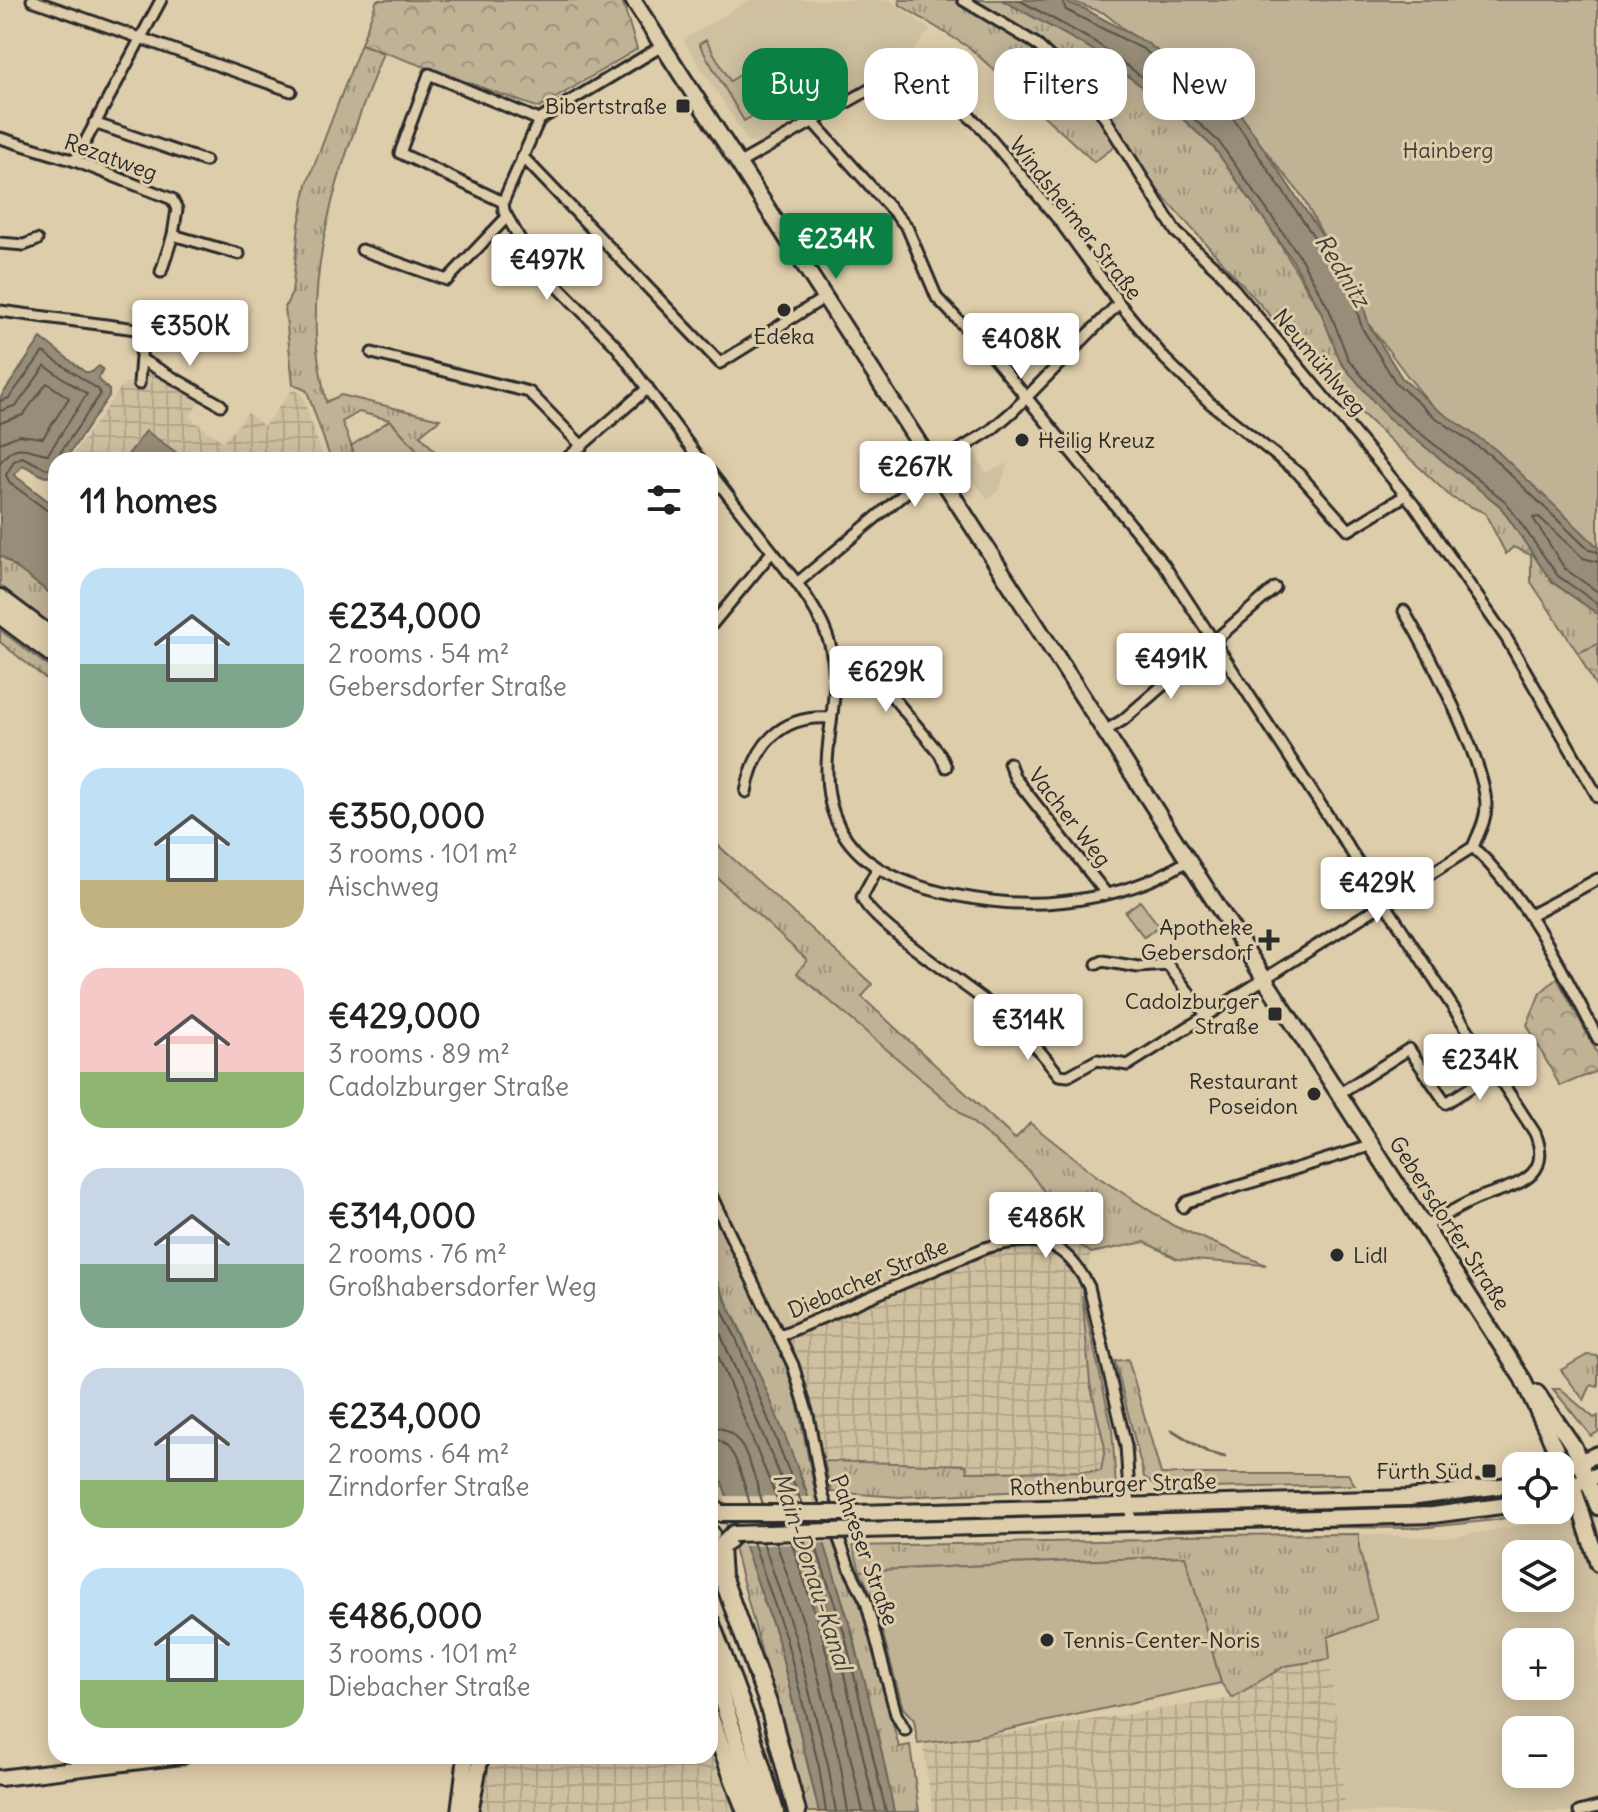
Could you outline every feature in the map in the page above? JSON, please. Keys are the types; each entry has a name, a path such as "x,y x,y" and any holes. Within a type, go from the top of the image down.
{"highway":[{"path":"0,598 48,634"},
{"path":"0,615 48,651"},
{"path":"718,1559 731,1535"},
{"path":"718,1575 768,1703 797,1812"},
{"path":"718,1645 775,1812"},
{"path":"718,1687 760,1812"},
{"path":"718,1738 746,1812"}],"main road":[{"name":"Gebersdorfer Straße","path":"633,0 1522,1378 1554,1416 1593,1477 1598,1507"},
{"name":"Gebersdorfer Straße","path":"1522,1378 1555,1452"},
{"path":"1574,1465 1598,1454"},
{"path":"1574,1485 1593,1477"},
{"name":"Rothenburger Straße","path":"718,1522 857,1513 1422,1498 1502,1486"},
{"name":"Rothenburger Straße","path":"718,1526 731,1535 1433,1515 1502,1506"},
{"name":"Gebersdorfer Straße","path":"1574,1507 1598,1564"},
{"path":"0,1778 116,1764"},
{"path":"459,1812 465,1764"},
{"path":"470,1812 479,1764"}],"street":[{"path":"32,0 291,91"},
{"path":"75,161 161,0"},
{"name":"Neumühlweg","path":"963,0 1035,43 1092,97 1176,232 1220,272 1406,495 1507,639 1598,797"},
{"path":"662,46 539,120 503,202 506,218 546,277 616,346 694,452"},
{"name":"Windsheimer Straße","path":"738,164 903,72 925,78 978,124 1013,164 1119,303 1184,379 1298,473 1349,530 1406,495"},
{"path":"503,202 400,153 429,74 539,120"},
{"path":"813,122 907,227 937,298 989,352 1130,520 1213,639 1540,1146 1534,1172 1527,1180 1476,1199 1425,1226"},
{"path":"94,123 205,161"},
{"name":"Rezatweg","path":"0,138 75,161 172,199 177,209 173,235 161,272"},
{"path":"522,156 720,363 824,298"},
{"path":"362,250 447,280 506,218"},
{"path":"173,235 239,254"},
{"path":"0,243 24,245 37,240"},
{"path":"797,583 934,470 991,430 1027,399 1119,303"},
{"path":"0,311 143,330 171,331 189,323"},
{"path":"139,384 143,330"},
{"path":"372,353 529,392 582,446"},
{"path":"142,360 221,405"},
{"path":"575,452 648,388"},
{"path":"718,482 797,583 817,614 832,654 834,684 827,769 831,805 845,839 877,869 952,896 1040,903 1105,892 1155,877 1190,859"},
{"path":"718,617 772,552"},
{"path":"1105,731 1169,681 1213,639 1275,588"},
{"path":"877,869 862,897 863,904 889,929 1012,1022 1059,1075 1068,1076 1097,1060 1128,1065 1473,847 1486,810 1483,788 1449,697 1404,611"},
{"path":"832,654 867,666 940,754 946,767"},
{"path":"746,792 750,769 779,730 802,718 831,718"},
{"name":"Vacher Weg","path":"1009,763 1015,778 1105,892"},
{"path":"1473,847 1501,874 1532,914 1598,1039"},
{"path":"1532,914 1598,879"},
{"path":"1097,964 1103,961 1138,967 1168,965 1206,1015"},
{"path":"1340,1093 1409,1049 1446,1103 1495,1072"},
{"path":"1183,1207 1187,1202 1373,1145"},
{"name":"Pahreser Straße","path":"718,1209 781,1335 808,1415 823,1496 850,1569 866,1601 896,1714 905,1730"},
{"name":"Diebacher Straße","path":"781,1335 985,1248 1013,1240 1052,1244 1079,1268 1089,1287 1123,1430 1131,1523"},
{"path":"1579,1812 1598,1807"}],"shaded area":[{"path":"749,0 890,0 930,30 915,48 864,48 864,86 848,95 848,48 742,48 742,120 801,120 759,143 748,141 683,40"},
{"path":"150,365 202,398 189,417 223,442 248,413 264,426 293,389 302,395 321,452 176,452 146,431 130,452 75,452 125,382 139,384"},
{"path":"974,453 986,473 1008,463 1000,488 988,499 958,463"},
{"path":"718,878 808,961 798,973 1028,1170 1076,1235 1017,1230 775,1335 718,1224"},
{"path":"1017,1230 1076,1235 1076,1242 1091,1253 1082,1295 1090,1383 1105,1448 1101,1471 966,1472 965,1465 917,1466 808,1457 797,1401 775,1335"},
{"path":"1598,1500 1598,1812 1346,1812 1328,1637 1377,1619 1359,1548 1359,1534 1445,1538 1531,1524 1574,1524 1574,1514"},
{"path":"1330,1659 1346,1812 933,1812 923,1746 1232,1698 1285,1666"},
{"path":"718,1758 734,1812 476,1812 485,1764 718,1764"}],"green space":[{"path":"377,0 622,0 637,49 539,108 361,44"},
{"path":"899,0 1002,0 1090,48 994,48 994,70 978,55 978,48 970,48 900,5"},
{"name":"Hainberg","path":"1068,0 1598,0 1598,556 1433,407 1368,323 1353,275 1335,258 1302,196 1237,120 1255,120 1255,48 1148,48 1104,13"},
{"path":"706,40 730,81 742,74 742,118 699,44"},
{"path":"361,44 383,53 345,157 326,227 316,299 319,361 326,402 341,395 440,419 420,435 436,452 419,452 390,420 359,412 342,422 354,452 328,452 307,391 293,384 285,307 292,293 307,184"},
{"path":"1127,75 1143,87 1143,120 1184,120 1214,148 1253,200 1321,312 1341,363 1453,468 1500,506 1552,582 1598,614 1598,644 1578,653 1531,582 1531,555 1513,547 1506,554 1485,513 1452,498 1338,391 1117,145 1094,162 1048,120 1127,120"},
{"path":"390,420 419,452 354,452 351,446"},
{"path":"0,555 48,592 48,622 0,585"},
{"path":"0,630 48,666 48,681 0,642"},
{"path":"1598,644 1598,691 1578,653"},
{"path":"718,845 872,984 862,997 1015,1139 1030,1123 1098,1177 1174,1226 1266,1265 1177,1259 1145,1242 1091,1253 1076,1242 1076,1234 1028,1170 797,973 807,960 718,878"},
{"path":"1140,901 1159,926 1144,937 1125,912"},
{"path":"1557,978 1598,1054 1597,1071 1560,1086 1527,1025 1540,993"},
{"path":"718,1224 779,1344 797,1401 814,1486 843,1571 863,1609 899,1747 910,1745 919,1812 894,1812 852,1630 804,1484 742,1333 718,1284"},
{"path":"1082,1295 1112,1428 1116,1487 899,1497 831,1492 824,1461 966,1465 967,1472 1101,1471 1105,1448 1090,1383"},
{"path":"1587,1355 1598,1356 1598,1387 1591,1385 1584,1400 1561,1370"},
{"path":"1128,1359 1161,1474 1348,1474 1355,1485 1160,1489 1144,1477 1115,1361"},
{"path":"1553,1389 1560,1389 1594,1418 1598,1416 1598,1432 1591,1436"},
{"path":"718,1471 778,1640 819,1812 804,1812 734,1548 718,1500"},
{"path":"1502,1491 1502,1496 1471,1502 1381,1511 1153,1517 1144,1514 1429,1502"},
{"path":"1114,1512 924,1523 860,1522 896,1518"},
{"path":"1502,1514 1502,1519 1495,1520 1420,1528 1189,1526 1430,1524"},
{"path":"1359,1534 1359,1548 1377,1619 1328,1637 1330,1659 1285,1666 1232,1698 1221,1683 1185,1556 860,1571 853,1546 1147,1540 1174,1535"},
{"name":"Tennis-Center-Noris","path":"1185,1556 1221,1683 975,1737 918,1744 914,1720 903,1708 873,1598 860,1571"}],"water":[{"path":"1002,0 1061,0 1085,9 1147,43 1154,48 1143,48 1143,87 1127,75 1127,48 1090,48"},
{"name":"Rednitz","path":"1184,120 1244,120 1358,288 1369,325 1402,378 1437,409 1495,449 1598,547 1598,614 1552,582 1500,506 1386,416 1341,363 1321,312 1293,261 1214,148"},
{"path":"41,338 85,372 92,372 99,366 103,369 98,379 109,390 109,396 70,452 48,452 48,477 23,465 14,475 48,501 48,592 0,555 0,398"},
{"path":"146,431 176,452 130,452"},
{"name":"Main-Donau-Kanal","path":"718,1285 770,1399 821,1534 862,1671 894,1812 819,1812 778,1640 718,1471"}],"pier":[{"path":"724,1496 812,1497 828,1543 742,1546"}],"waterway":[{"path":"1172,1430 1209,1453 1225,1457"}],"place":[{"name":"Bibertstraße","path":"683,106"},
{"name":"Edeka","path":"784,310"},
{"name":"Heilig Kreuz","path":"1022,440"},
{"name":"Apotheke Gebersdorf","path":"1269,940"},
{"name":"Cadolzburger Straße","path":"1275,1014"},
{"name":"Restaurant Poseidon","path":"1314,1094"},
{"name":"Lidl","path":"1337,1255"},
{"name":"Fürth Süd","path":"1489,1471"},
{"name":"Tennis-Center-Noris","path":"1047,1640"}]}
